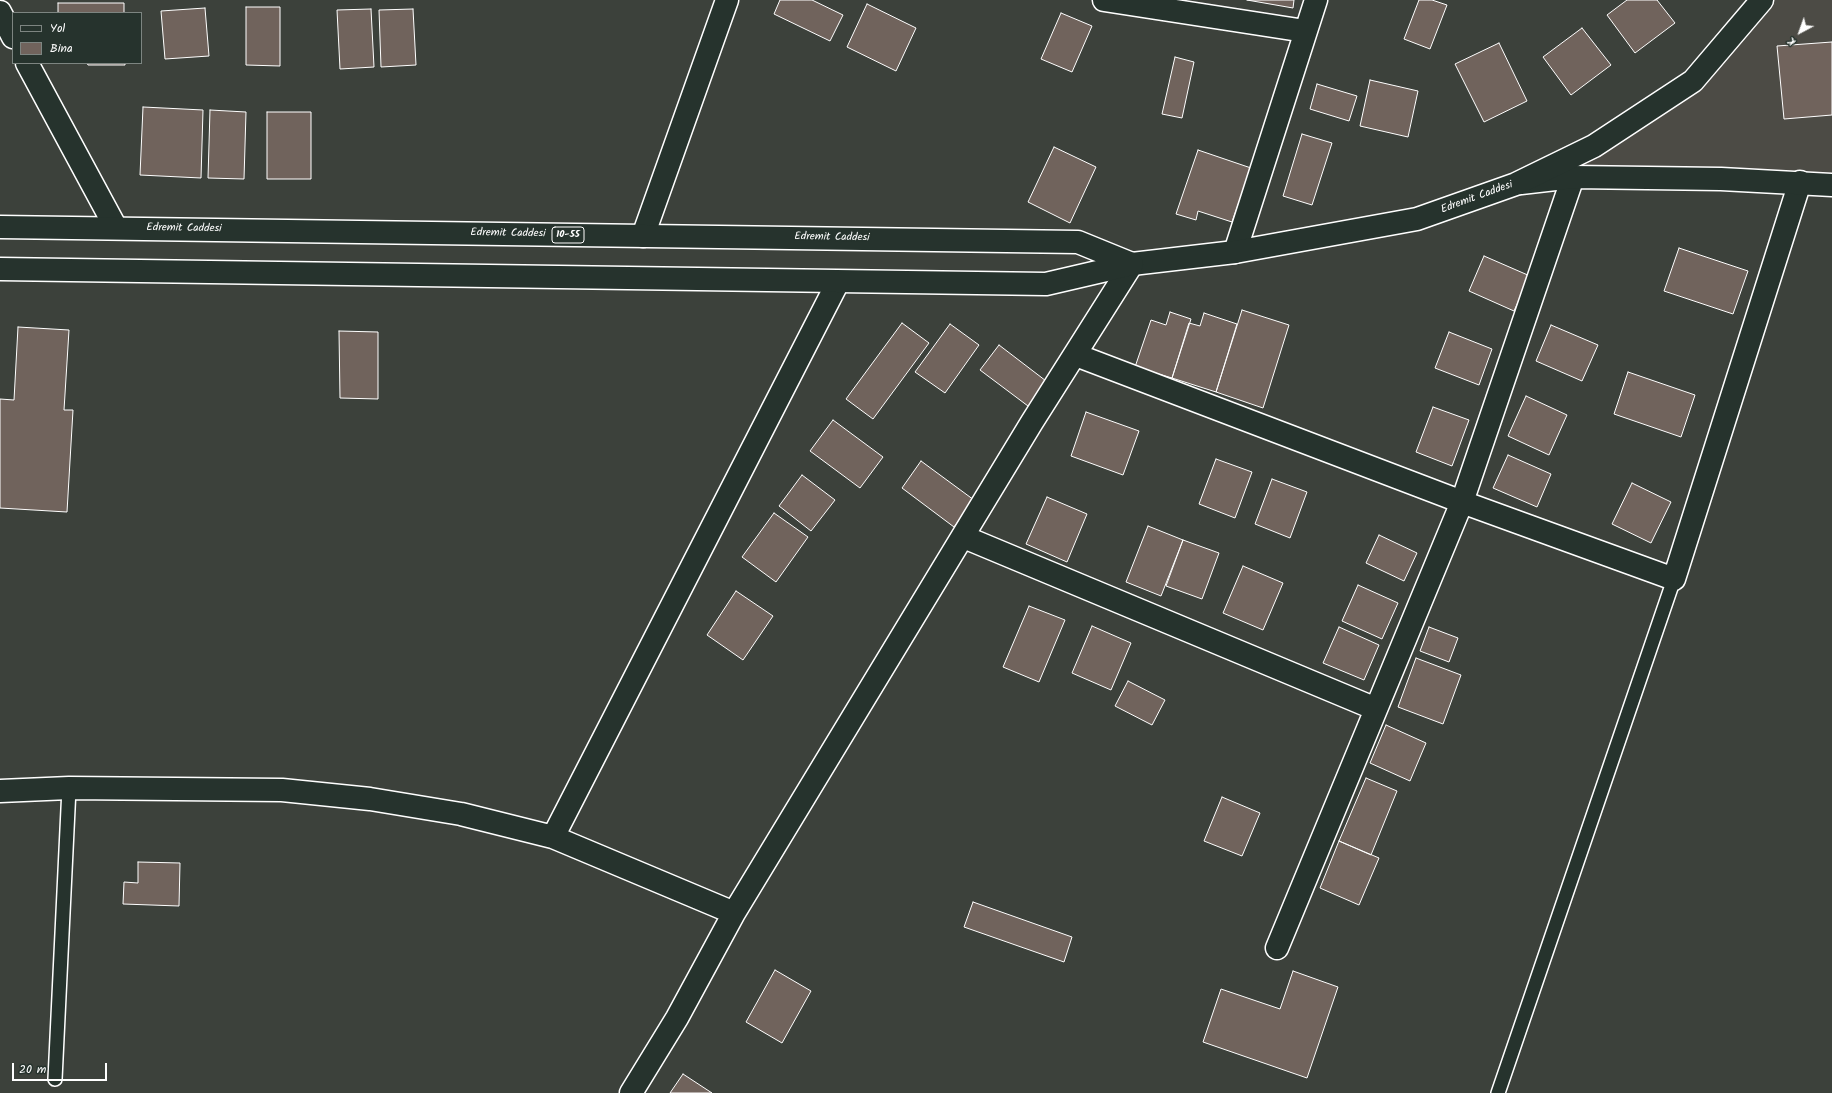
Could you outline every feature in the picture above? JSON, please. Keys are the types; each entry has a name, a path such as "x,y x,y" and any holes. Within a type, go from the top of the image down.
{"street":[{"path":"643,236 727,0"},
{"path":"1104,0 1305,31"},
{"path":"1235,252 1316,0"},
{"name":"Edremit Caddesi","path":"0,269 1046,284 1132,264 1235,252 1417,219 1516,184 1594,146 1693,81 1762,0"},
{"path":"0,12 12,34"},
{"path":"28,64 116,228"},
{"path":"1516,184 1573,177 1721,179 1800,182 1832,185"},
{"path":"1277,948 1462,502 1573,177"},
{"path":"1076,355 1462,502 1674,580 1800,182"},
{"name":"Edremit Caddesi","path":"0,226 1078,242 1132,264"},
{"path":"631,1093 677,1018 734,913 964,537 1032,422 1076,355 1132,264"},
{"path":"553,837 838,282"},
{"path":"964,537 1376,709"},
{"path":"0,790 69,788 282,790 370,799 461,814 553,837 734,913"}],"lane":[{"path":"1498,1093 1674,580"},
{"path":"55,1079 69,788"}],"shaded area":[{"path":"1762,0 1832,0 1832,185 1516,184 1693,81"}],"building":[{"path":"780,0 812,0 843,15 830,41 774,14"},
{"path":"1247,0 1294,0 1293,8"},
{"path":"1419,0 1432,0 1447,5 1430,49 1404,39"},
{"path":"1627,0 1657,0 1675,23 1635,53 1607,15"},
{"path":"58,3 124,3 124,12 58,12"},
{"path":"867,4 916,28 896,71 847,47"},
{"path":"246,7 280,7 280,66 246,65"},
{"path":"205,8 209,56 165,59 161,11"},
{"path":"371,9 374,67 340,69 337,10"},
{"path":"413,9 416,65 381,67 379,10"},
{"path":"1061,13 1092,26 1072,72 1041,59"},
{"path":"1582,28 1611,65 1571,95 1543,57"},
{"path":"1832,42 1832,115 1784,119 1777,46"},
{"path":"1499,43 1527,101 1484,122 1455,64"},
{"path":"1175,57 1194,62 1182,118 1162,114"},
{"path":"88,64 125,64 125,65"},
{"path":"1370,80 1418,91 1408,137 1360,126"},
{"path":"1317,84 1357,96 1349,121 1310,109"},
{"path":"143,107 203,110 201,178 140,175"},
{"path":"210,110 246,112 244,179 208,178"},
{"path":"267,112 311,112 311,179 267,179"},
{"path":"1302,134 1332,143 1312,205 1283,196"},
{"path":"1054,147 1096,167 1070,223 1028,202"},
{"path":"1198,150 1251,168 1232,222 1198,211 1196,220 1176,214"},
{"path":"1679,248 1748,271 1733,314 1664,291"},
{"path":"1484,256 1530,276 1514,311 1469,291"},
{"path":"1242,310 1289,325 1263,408 1216,392"},
{"path":"1170,312 1191,319 1172,378 1135,367 1151,320 1166,325"},
{"path":"1204,313 1237,324 1216,392 1172,378 1189,323 1200,326"},
{"path":"902,323 929,343 873,419 846,399"},
{"path":"950,324 979,345 945,393 915,372"},
{"path":"1551,325 1598,345 1582,381 1536,361"},
{"path":"18,327 69,330 64,410 73,410 67,512 0,508 0,399 14,400"},
{"path":"339,331 378,332 378,399 340,398"},
{"path":"1449,332 1492,349 1479,385 1435,368"},
{"path":"999,345 1050,384 1032,409 980,370"},
{"path":"1628,372 1695,395 1681,437 1614,414"},
{"path":"1526,396 1567,415 1549,455 1508,436"},
{"path":"1433,407 1469,420 1452,466 1416,452"},
{"path":"1086,412 1139,431 1123,475 1071,456"},
{"path":"833,420 883,457 860,488 810,451"},
{"path":"1508,455 1551,474 1537,507 1493,488"},
{"path":"1216,459 1252,472 1235,518 1199,504"},
{"path":"921,461 974,500 954,527 902,488"},
{"path":"802,475 835,500 811,531 779,506"},
{"path":"1272,479 1307,492 1290,538 1255,524"},
{"path":"1632,483 1671,502 1651,543 1612,524"},
{"path":"1047,497 1087,514 1067,562 1026,544"},
{"path":"774,513 808,537 776,582 742,557"},
{"path":"1148,526 1183,540 1161,596 1126,582"},
{"path":"1379,535 1417,553 1404,581 1366,563"},
{"path":"1183,540 1219,553 1202,599 1166,586"},
{"path":"1243,566 1283,583 1263,630 1223,613"},
{"path":"1358,585 1398,603 1382,639 1342,621"},
{"path":"736,591 773,616 743,660 707,635"},
{"path":"1029,606 1065,620 1039,682 1003,667"},
{"path":"1092,626 1131,643 1111,690 1072,673"},
{"path":"1339,627 1379,645 1364,680 1323,663"},
{"path":"1429,627 1458,638 1449,662 1420,651"},
{"path":"1416,658 1461,675 1443,724 1398,707"},
{"path":"1128,681 1165,700 1152,725 1115,706"},
{"path":"1386,725 1426,743 1410,781 1370,763"},
{"path":"1366,778 1397,791 1371,855 1339,841"},
{"path":"1222,797 1260,813 1242,856 1204,841"},
{"path":"1339,841 1379,858 1359,905 1320,888"},
{"path":"138,862 180,863 179,906 123,904 124,882 138,883"},
{"path":"973,902 1072,937 1064,962 964,927"},
{"path":"775,970 811,991 782,1043 746,1022"},
{"path":"1293,971 1338,987 1307,1078 1203,1042 1221,989 1280,1009"},
{"path":"683,1074 712,1093 670,1093"}]}
